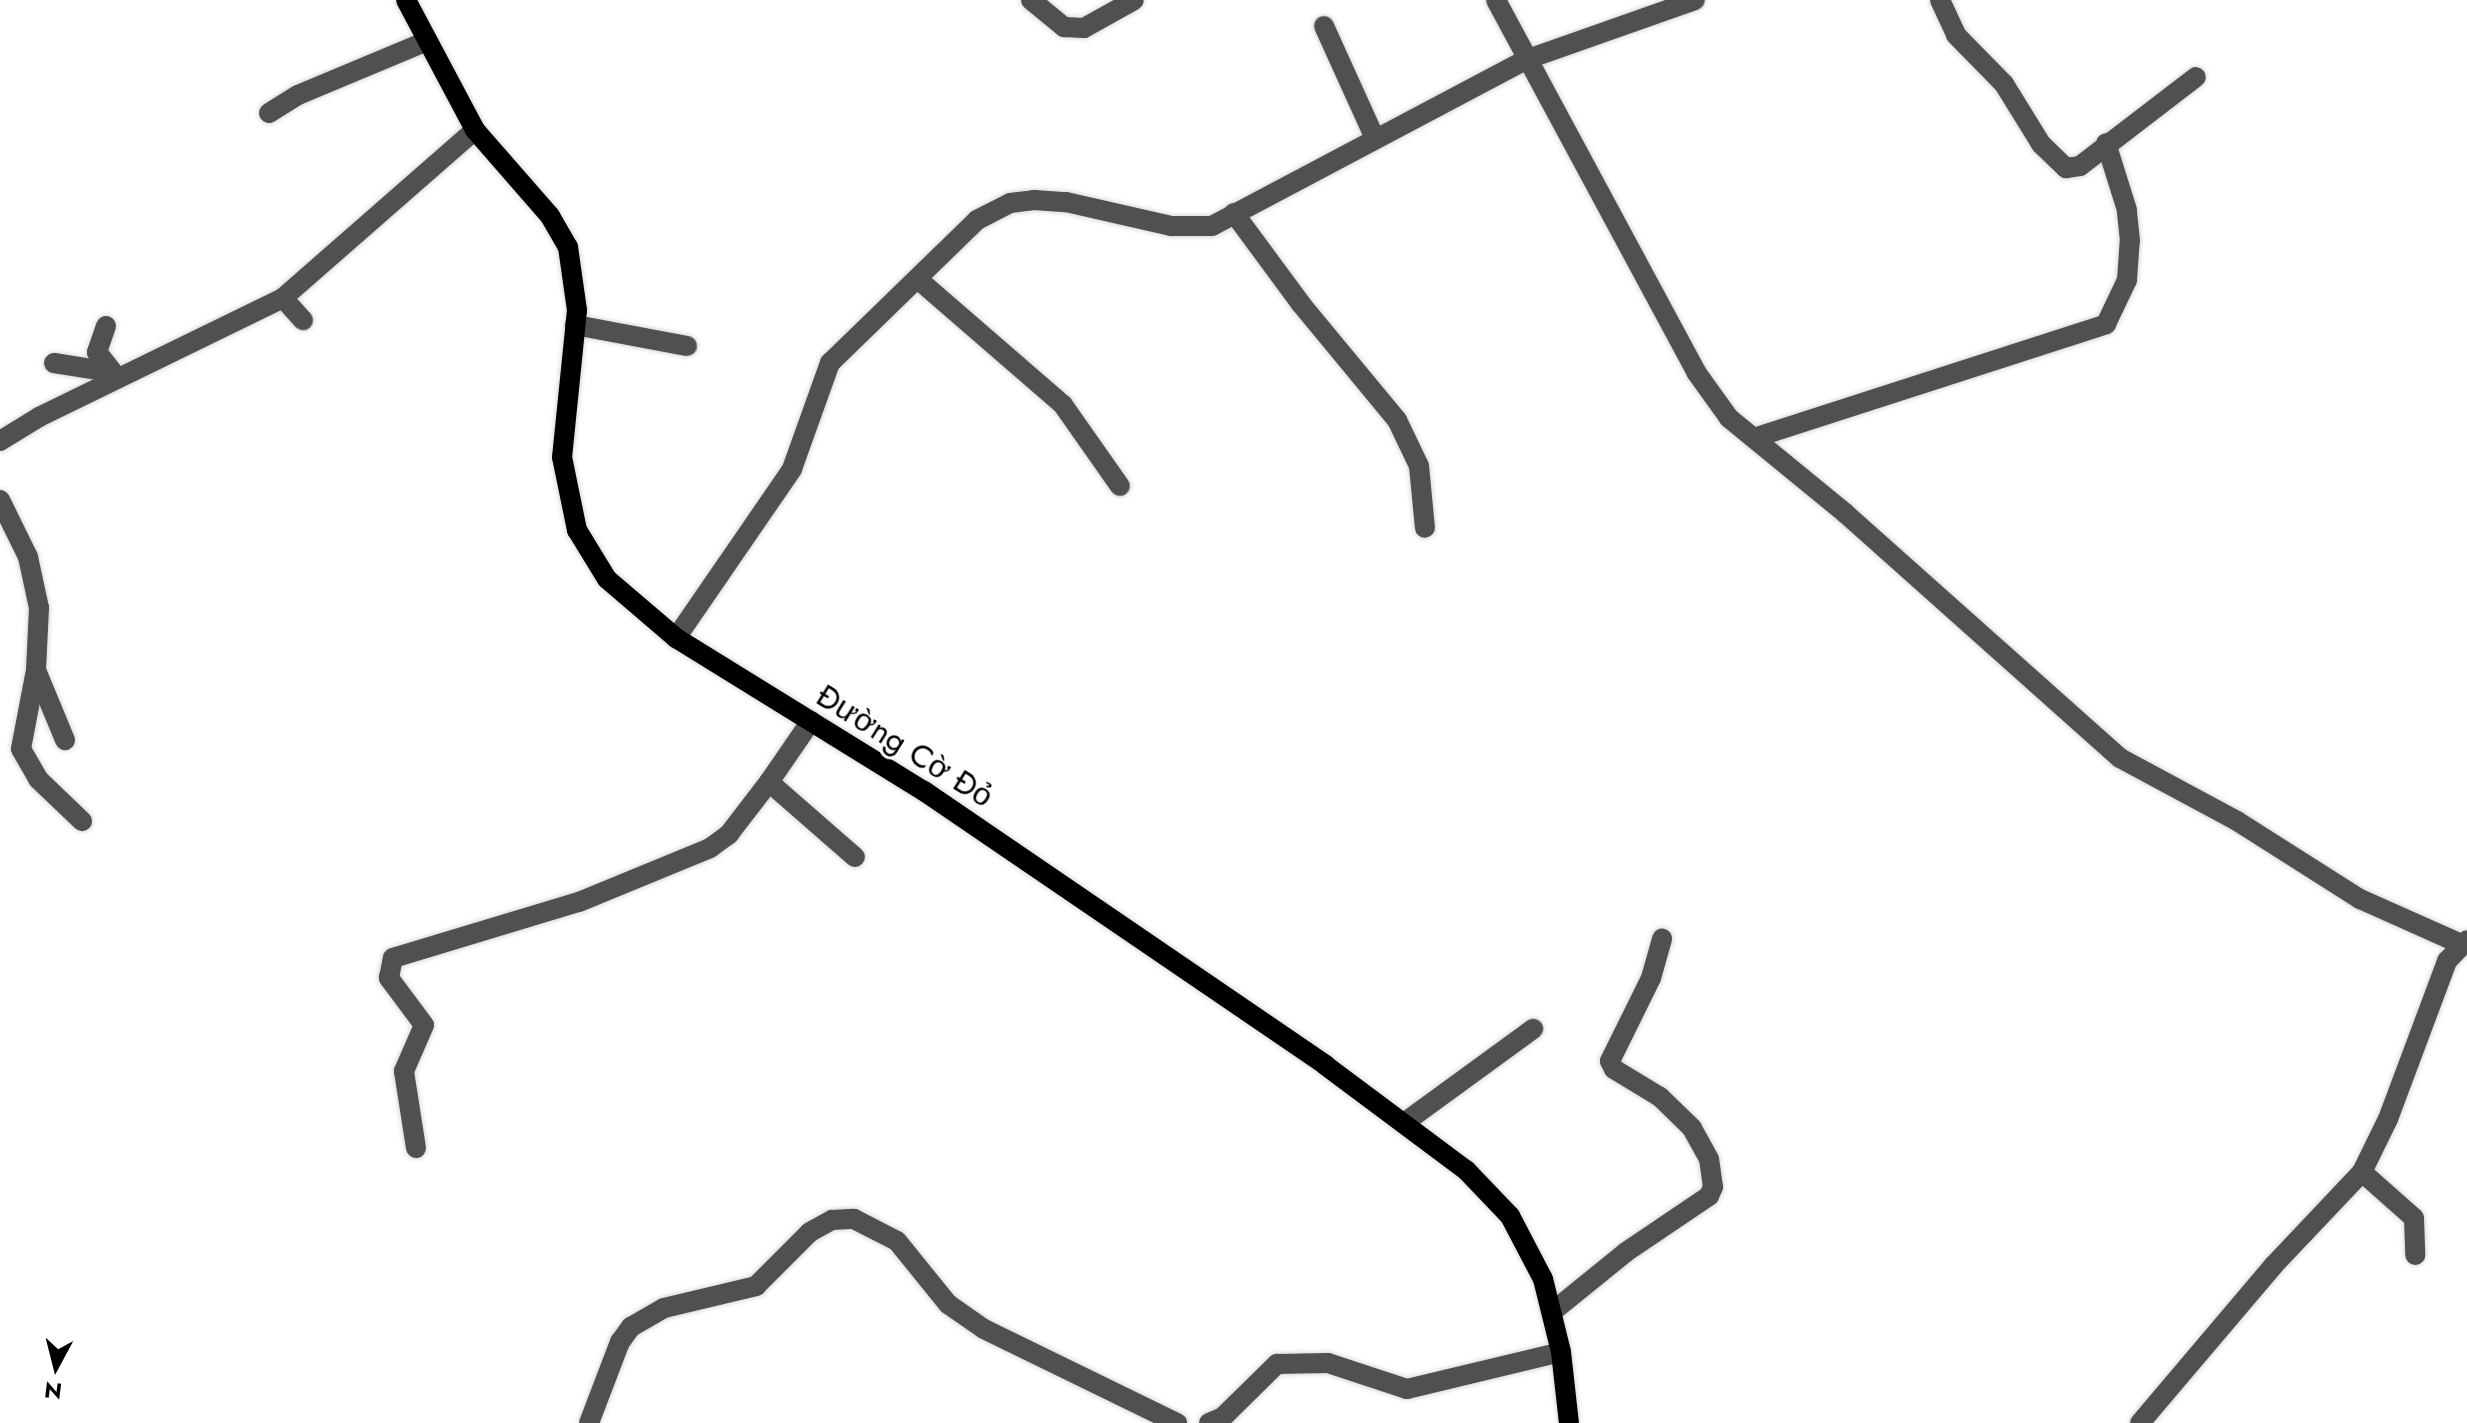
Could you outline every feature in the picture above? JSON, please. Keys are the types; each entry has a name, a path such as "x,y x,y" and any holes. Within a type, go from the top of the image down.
{"main road":[{"name":"Đường Cờ Đỏ","path":"406,0 475,130 560,230 575,270 575,325 562,457 577,530 607,579 676,638 924,791 1404,1123 1466,1170 1510,1216 1536,1265 1561,1352 1569,1423"}],"street":[{"path":"1031,0 1064,27 1084,28 1134,0"},
{"path":"1496,0 1525,60 1696,372 1729,418 2120,758 2237,821 2360,899 2463,942 2447,961 2388,1119 2362,1172 2273,1266 2140,1423"},
{"path":"676,638 792,469 830,363 845,344 920,281 977,220 1010,203 1066,202 1194,229 1212,226 1374,136 1525,60 1695,0"},
{"path":"1940,0 1956,35 2004,84 2059,164 2080,166 2106,143 2196,77"},
{"path":"1324,26 1374,136"},
{"path":"269,113 298,95 427,41"},
{"path":"0,441 114,375 283,298 475,130"},
{"path":"1754,438 2106,324 2127,280 2130,241 2127,210 2106,143"},
{"path":"1234,213 1301,304 1397,420 1419,466 1425,528"},
{"path":"920,281 1063,405 1120,486"},
{"path":"283,298 303,320"},
{"path":"575,325 687,346"},
{"path":"106,326 96,346 114,375"},
{"path":"54,363 114,375"},
{"path":"0,500 34,579 39,608 36,670 21,749 38,779 82,821"},
{"path":"36,670 65,740"},
{"path":"416,1148 404,1071 424,1025 389,978 388,964 393,958 579,902 710,848 729,834 811,721"},
{"path":"769,782 855,857"},
{"path":"1552,1312 1626,1252 1709,1196 1713,1187 1709,1159 1692,1128 1660,1097 1614,1069 1610,1061 1651,978 1662,939"},
{"path":"1404,1123 1533,1029"},
{"path":"2362,1172 2414,1218 2415,1255"},
{"path":"589,1423 620,1342 631,1327 664,1308 756,1286 810,1232 832,1220 854,1219 897,1241 948,1304 984,1329 1177,1423"},
{"path":"1209,1423 1223,1417 1277,1364 1328,1363 1407,1389 1561,1352"}]}
